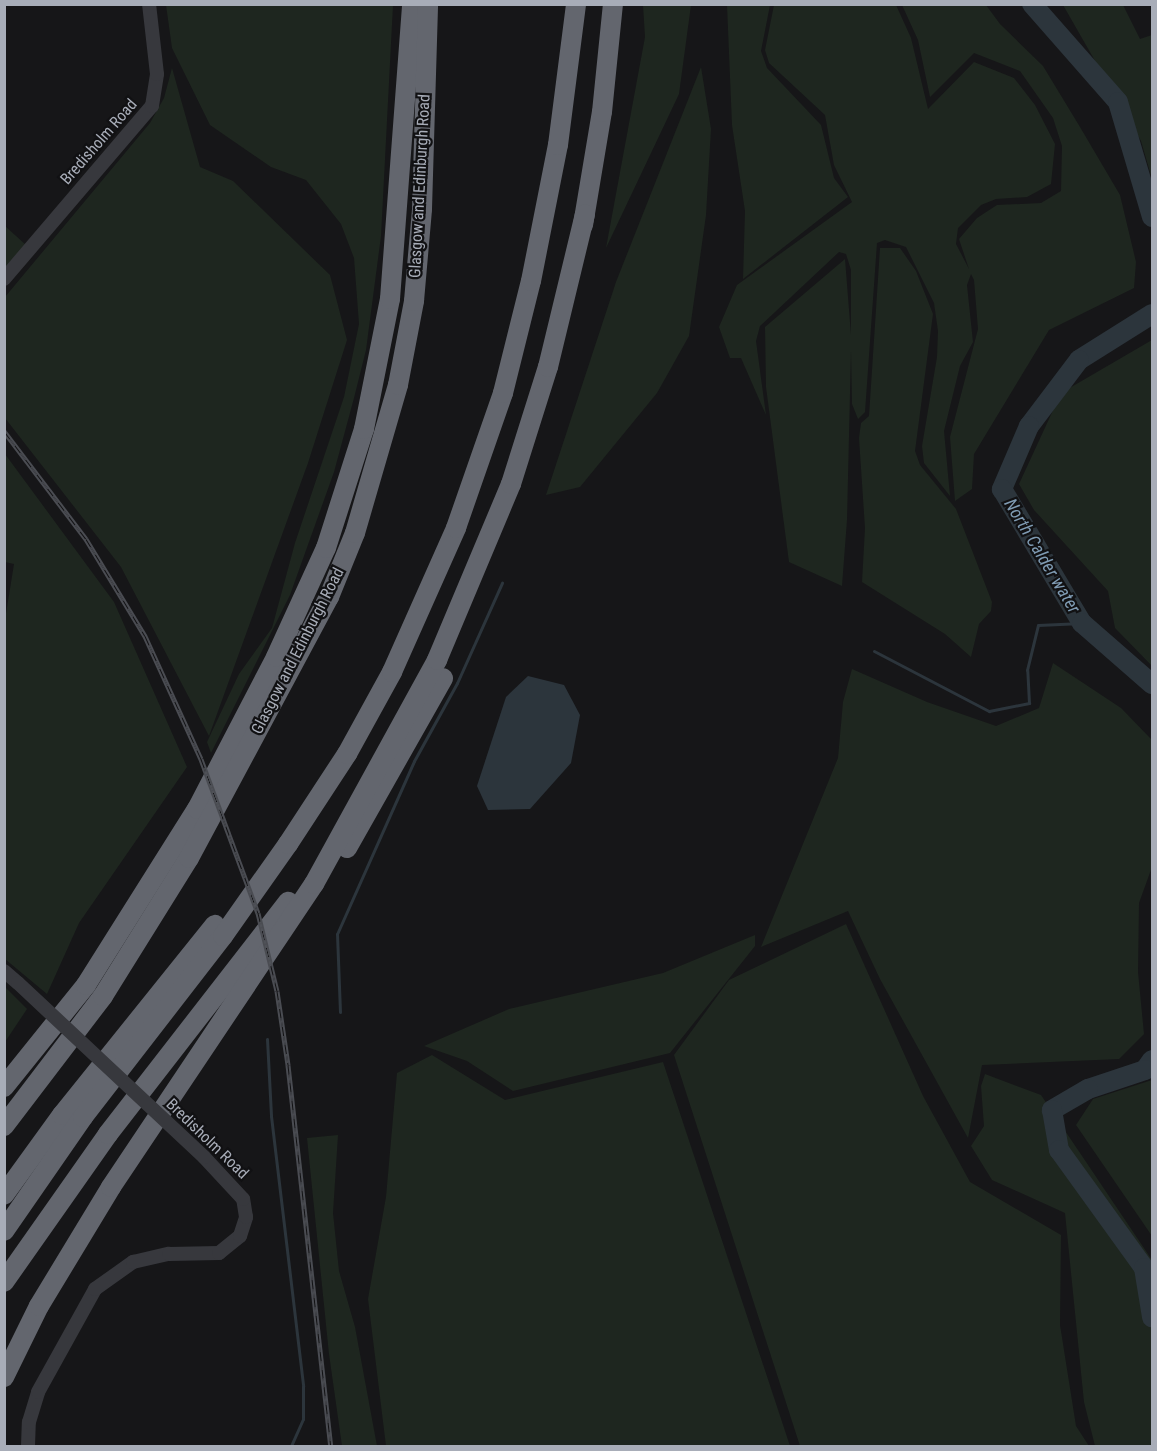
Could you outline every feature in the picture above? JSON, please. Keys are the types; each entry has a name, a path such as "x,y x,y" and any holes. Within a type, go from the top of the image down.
{"highway":[{"name":"Glasgow and Edinburgh Road","path":"4,1087 86,985 197,808 276,657 326,548 364,429 390,299 412,4"},
{"name":"Glasgow and Edinburgh Road","path":"4,1126 103,996 189,858 329,597 355,533 399,385 414,302 422,209 428,4"},
{"path":"4,1211 223,936 347,754 392,672 443,559 486,444 519,333 558,145 576,4"},
{"path":"146,1135 277,959 393,772 444,676 505,536 536,444 557,369 602,112 613,4"},
{"path":"4,1377 39,1306 146,1135 314,884 437,660 495,530 548,367 585,214"},
{"path":"4,1195 62,1115 271,849 370,693 443,559"},
{"path":"4,1282 108,1134 307,876 363,793"},
{"path":"4,1231 132,1052"}],"street":[{"name":"Bredisholm Road","path":"4,279 152,106 157,74 149,4"},
{"name":"Bredisholm Road","path":"4,971 204,1157 243,1199 246,1217 240,1236 219,1253 169,1254 133,1262 95,1289 39,1392 29,1422 28,1446"}],"shaded area":[{"path":"166,5 393,5 381,236 366,350 334,472 290,595 211,753 207,742 239,674 272,628 295,543 344,397 359,324 354,258 341,224 306,180 271,167 210,125 172,48"},
{"path":"643,5 691,5 679,94 606,248 645,37"},
{"path":"727,5 770,5 761,51 767,68 821,125 834,178 848,197 743,279 745,211 732,125"},
{"path":"774,5 896,5 911,38 928,109 974,62 1014,78 1035,105 1055,144 1051,184 1027,197 996,199 981,205 958,228 956,244 969,269 959,239 977,218 997,205 1041,203 1061,191 1062,146 1053,118 1020,71 974,53 930,97 918,40 902,5 986,5 1000,24 1043,66 1120,195 1136,262 1134,288 1049,330 974,454 972,489 955,501 950,437 978,329 974,280 971,274 967,285 973,342 960,366 944,431 950,496 924,463 922,446 937,357 938,331 934,303 906,247 885,240 877,243 865,412 858,419 852,404 851,351 847,520 842,586 789,562 766,387 765,327 845,259 851,335 851,270 846,254 839,252 760,326 756,341 766,415 741,358 730,358 719,327 737,285 852,202 834,165 825,115 769,63 765,50"},
{"path":"1063,5 1123,5 1140,39 1152,35 1152,179 1141,141"},
{"path":"701,67 711,129 706,215 689,336 657,393 580,487 546,495 616,282"},
{"path":"172,68 200,167 233,181 330,275 347,340 308,463 209,736 121,567 5,418 5,297 150,123 164,98"},
{"path":"5,226 26,245 5,270"},
{"path":"880,248 900,248 916,271 933,314 915,451 920,465 956,509 992,602 991,611 979,624 971,657 945,634 862,582 865,528 859,438 861,423 869,416"},
{"path":"1152,340 1152,666 1115,628 1108,591 1034,510 1019,484 1061,393"},
{"path":"5,454 114,602 187,767 79,923 47,994 5,959 4,626 14,564 5,562"},
{"path":"1053,663 1121,708 1152,740 1152,867 1139,903 1138,972 1144,1034 1119,1059 982,1065 968,1138 880,979 848,911 761,947 838,758 843,702 852,669 927,702 996,726 1039,708"},
{"path":"528,676 564,685 580,715 571,763 530,809 488,810 477,786 506,697"},
{"path":"846,924 923,1096 970,1182 1061,1235 1060,1325 1076,1426 1089,1446 800,1446 674,1055 729,980"},
{"path":"755,935 755,946 670,1053 513,1091 467,1061 424,1046 509,1009 663,973"},
{"path":"5,987 27,1009 5,1042"},
{"path":"432,1055 505,1100 663,1062 790,1446 386,1446 368,1299 386,1197 397,1073"},
{"path":"985,1074 1041,1095 1152,1260 1152,1446 1095,1446 1084,1402 1065,1213 992,1180 971,1146 984,1126 981,1086"},
{"path":"1152,1080 1152,1236 1076,1125 1093,1099"},
{"path":"338,1135 333,1213 339,1271 355,1327 377,1446 342,1446 329,1354 307,1138"}],"waterway":[{"name":"North Calder water","path":"1032,4 1118,102 1152,217"},
{"name":"North Calder water","path":"1147,209 1152,207"},
{"name":"North Calder water","path":"1152,314 1079,360 1029,426 1002,489 1082,623 1152,684"},
{"path":"340,1012 337,934 414,761 457,683 502,583"},
{"path":"874,651 989,711 1029,703 1027,670 1038,625 1082,623"},
{"path":"267,1039 271,1116 303,1386 303,1419 291,1446"},
{"name":"North Calder water","path":"1152,1060 1145,1070 1088,1089 1052,1110 1059,1150 1144,1268 1152,1317"}],"railway":[{"path":"4,431 86,539 145,636 201,759 258,913 277,991 288,1065 331,1446"}]}
